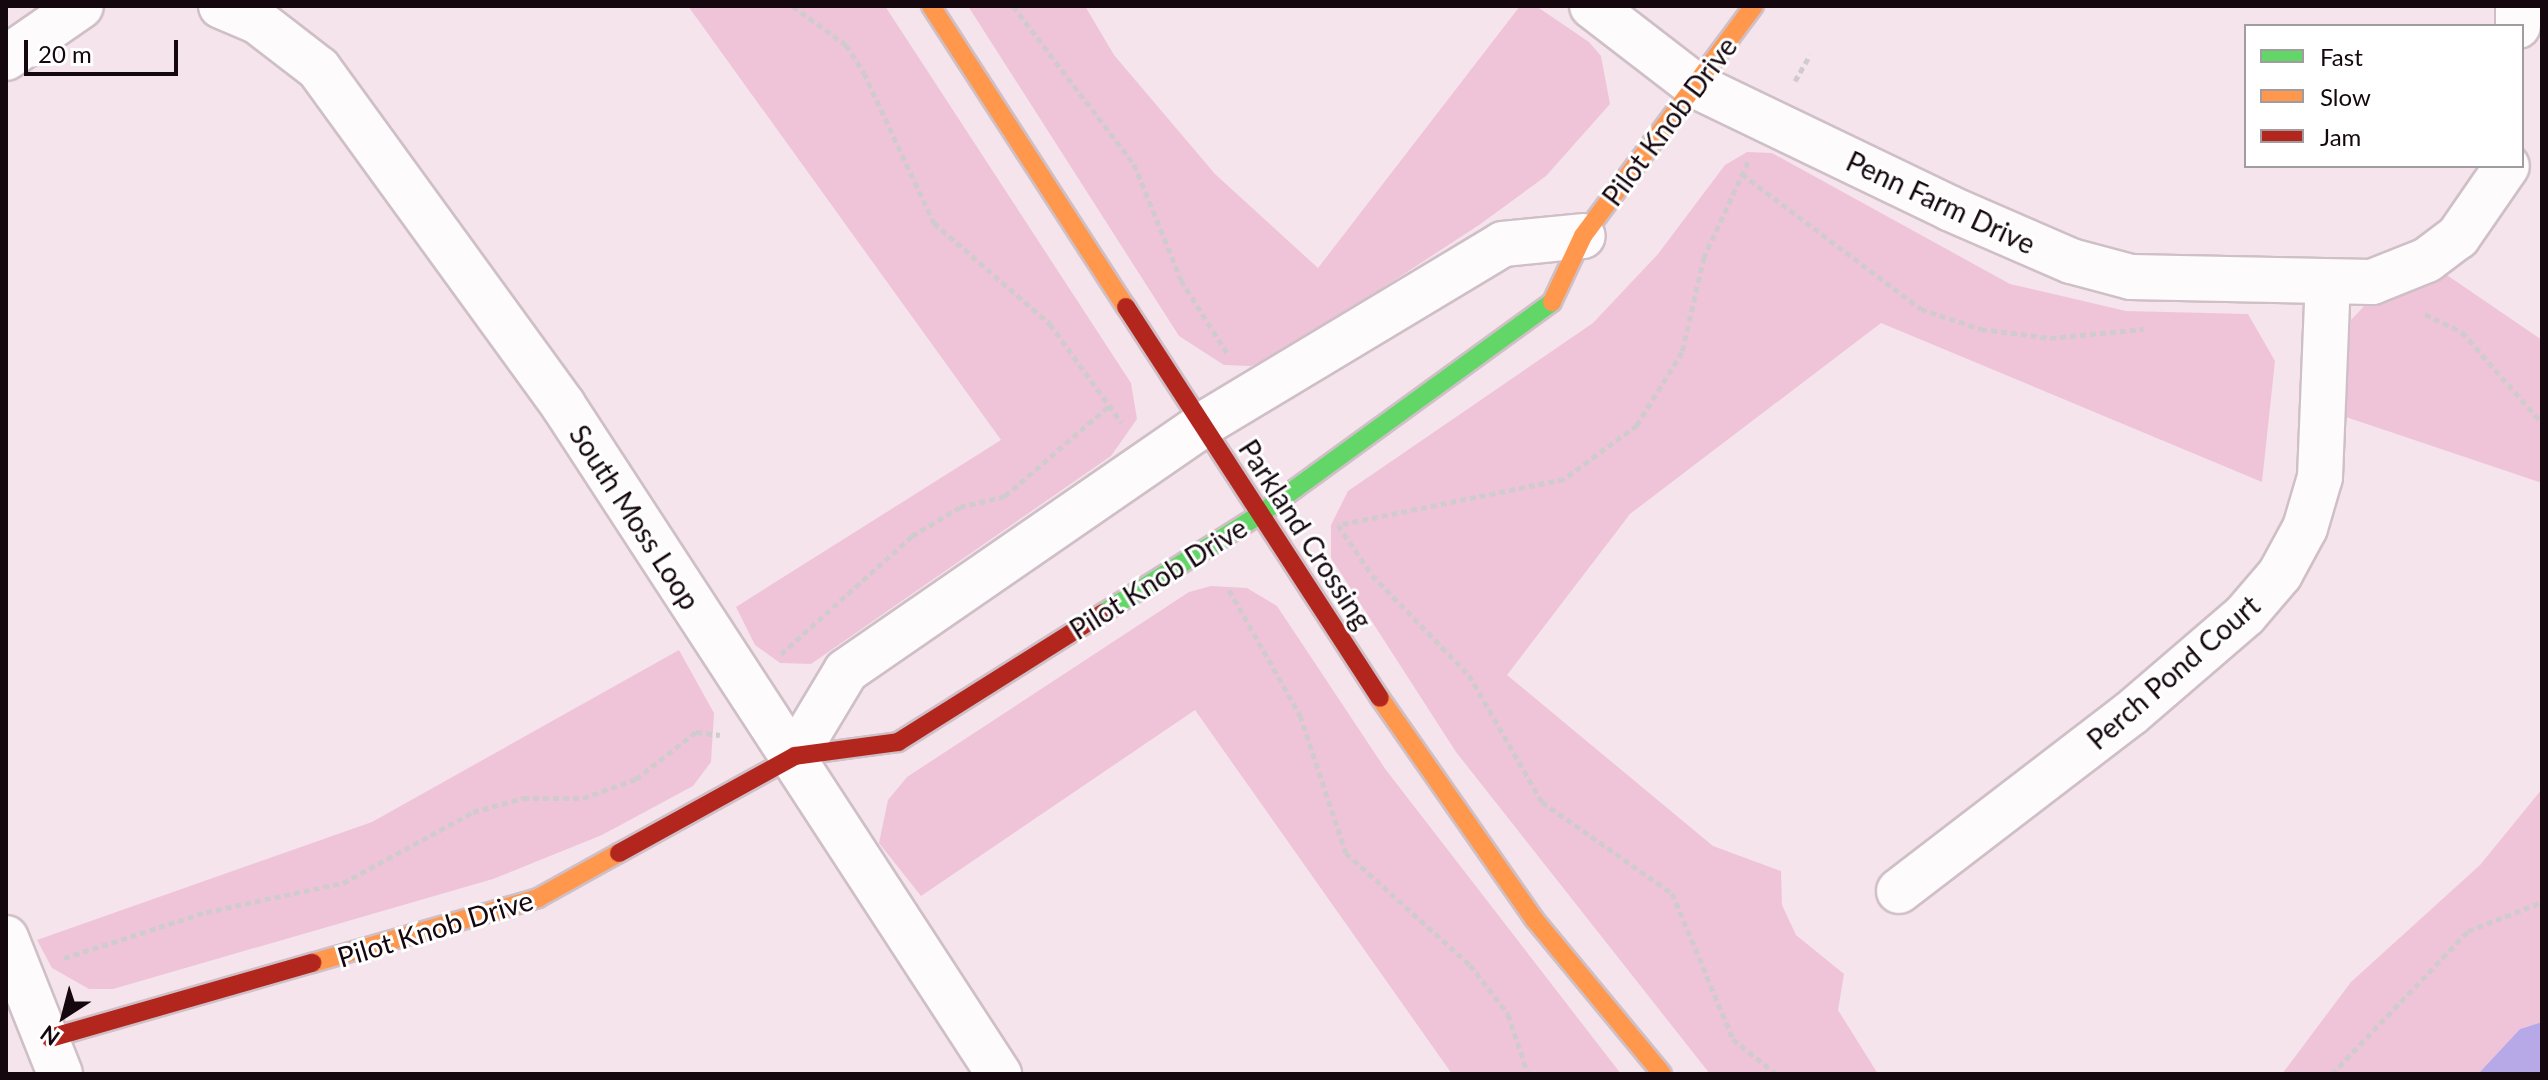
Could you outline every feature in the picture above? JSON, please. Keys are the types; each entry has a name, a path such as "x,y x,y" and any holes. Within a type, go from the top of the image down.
{"street":[{"path":"6,58 81,6"},
{"name":"South Moss Loop","path":"221,6 257,21 319,69 563,405 751,695 795,756 851,857 999,1074"},
{"name":"Parkland Crossing","path":"931,6 1259,515 1534,919 1662,1074"},
{"name":"Penn Farm Drive","path":"1592,6 1696,86 2071,261 2131,277 2372,282 2427,260 2472,223 2506,168"},
{"name":"Pilot Knob Drive","path":"55,1056 538,898 795,756 898,742 1259,515 1550,307 1583,236 1754,6"},
{"path":"795,756 846,671 1202,425 1503,244 1583,236"},
{"name":"Perch Pond Court","path":"1899,891 2130,714 2245,615 2280,574 2305,528 2320,477 2328,282"},
{"path":"13,955 55,1056"}],"path":[{"path":"793,6 846,45 934,223 1050,324 1125,427"},
{"path":"1013,6 1134,164 1181,280 1232,362"},
{"path":"1776,1074 1733,1039 1695,934 1672,893 1542,802 1469,675 1372,575 1338,525 1564,479 1637,425 1682,352 1704,257 1742,174 1810,55"},
{"path":"1742,174 1921,309 1981,329 2050,338 2159,328"},
{"path":"2410,312 2462,332 2542,423"},
{"path":"13,955 343,883 473,812 523,798 583,798 636,779 696,732 721,735 800,630 912,536 960,507 1005,496 1109,406"},
{"path":"1228,590 1300,715 1346,853 1470,965 1508,1014 1528,1074"},
{"path":"2332,1074 2468,931 2542,902"}],"shaded area":[{"path":"688,6 885,6 1131,383 1137,419 1111,456 811,664 780,663 755,645 736,607 1001,440"},
{"path":"968,6 1085,6 1114,55 1215,174 1318,268 1520,6 1536,6 1589,42 1601,56 1610,104 1546,176 1479,225 1283,353 1251,366 1224,365 1179,336"},
{"path":"1747,152 1772,153 2010,284 2126,311 2248,314 2275,361 2262,482 1881,323 1630,514 1507,675 1713,846 1781,871 1782,905 1796,935 1844,974 1838,1010 1878,1074 1710,1074 1456,752 1331,558 1331,525 1348,491 1593,323 1658,254 1725,165"},
{"path":"2438,269 2542,340 2542,483 2340,415 2351,320 2366,304"},
{"path":"1211,586 1247,588 1277,606 1386,770 1621,1074 1452,1074 1195,710 921,896 879,843 888,800 907,777 1189,592"},
{"path":"679,650 714,713 711,762 693,786 602,835 493,879 113,989 89,989 52,968 37,940 372,822"},
{"path":"2542,789 2542,1022 2520,1029 2478,1074 2282,1074 2351,982 2480,865"},
{"path":"2542,1022 2542,1074 2478,1074 2520,1029"}],"traffic: fast":[{"path":"1103,613 1259,515 1552,302"}],"traffic: slow":[{"path":"931,6 1126,307"},
{"path":"1552,302 1583,236 1754,6"},
{"path":"1380,698 1534,919 1662,1074"},
{"path":"312,963 538,898 619,853"}],"traffic: jam":[{"path":"1126,307 1380,698"},
{"path":"619,853 795,756 898,742 1103,613"},
{"path":"50,1038 312,963"}]}
